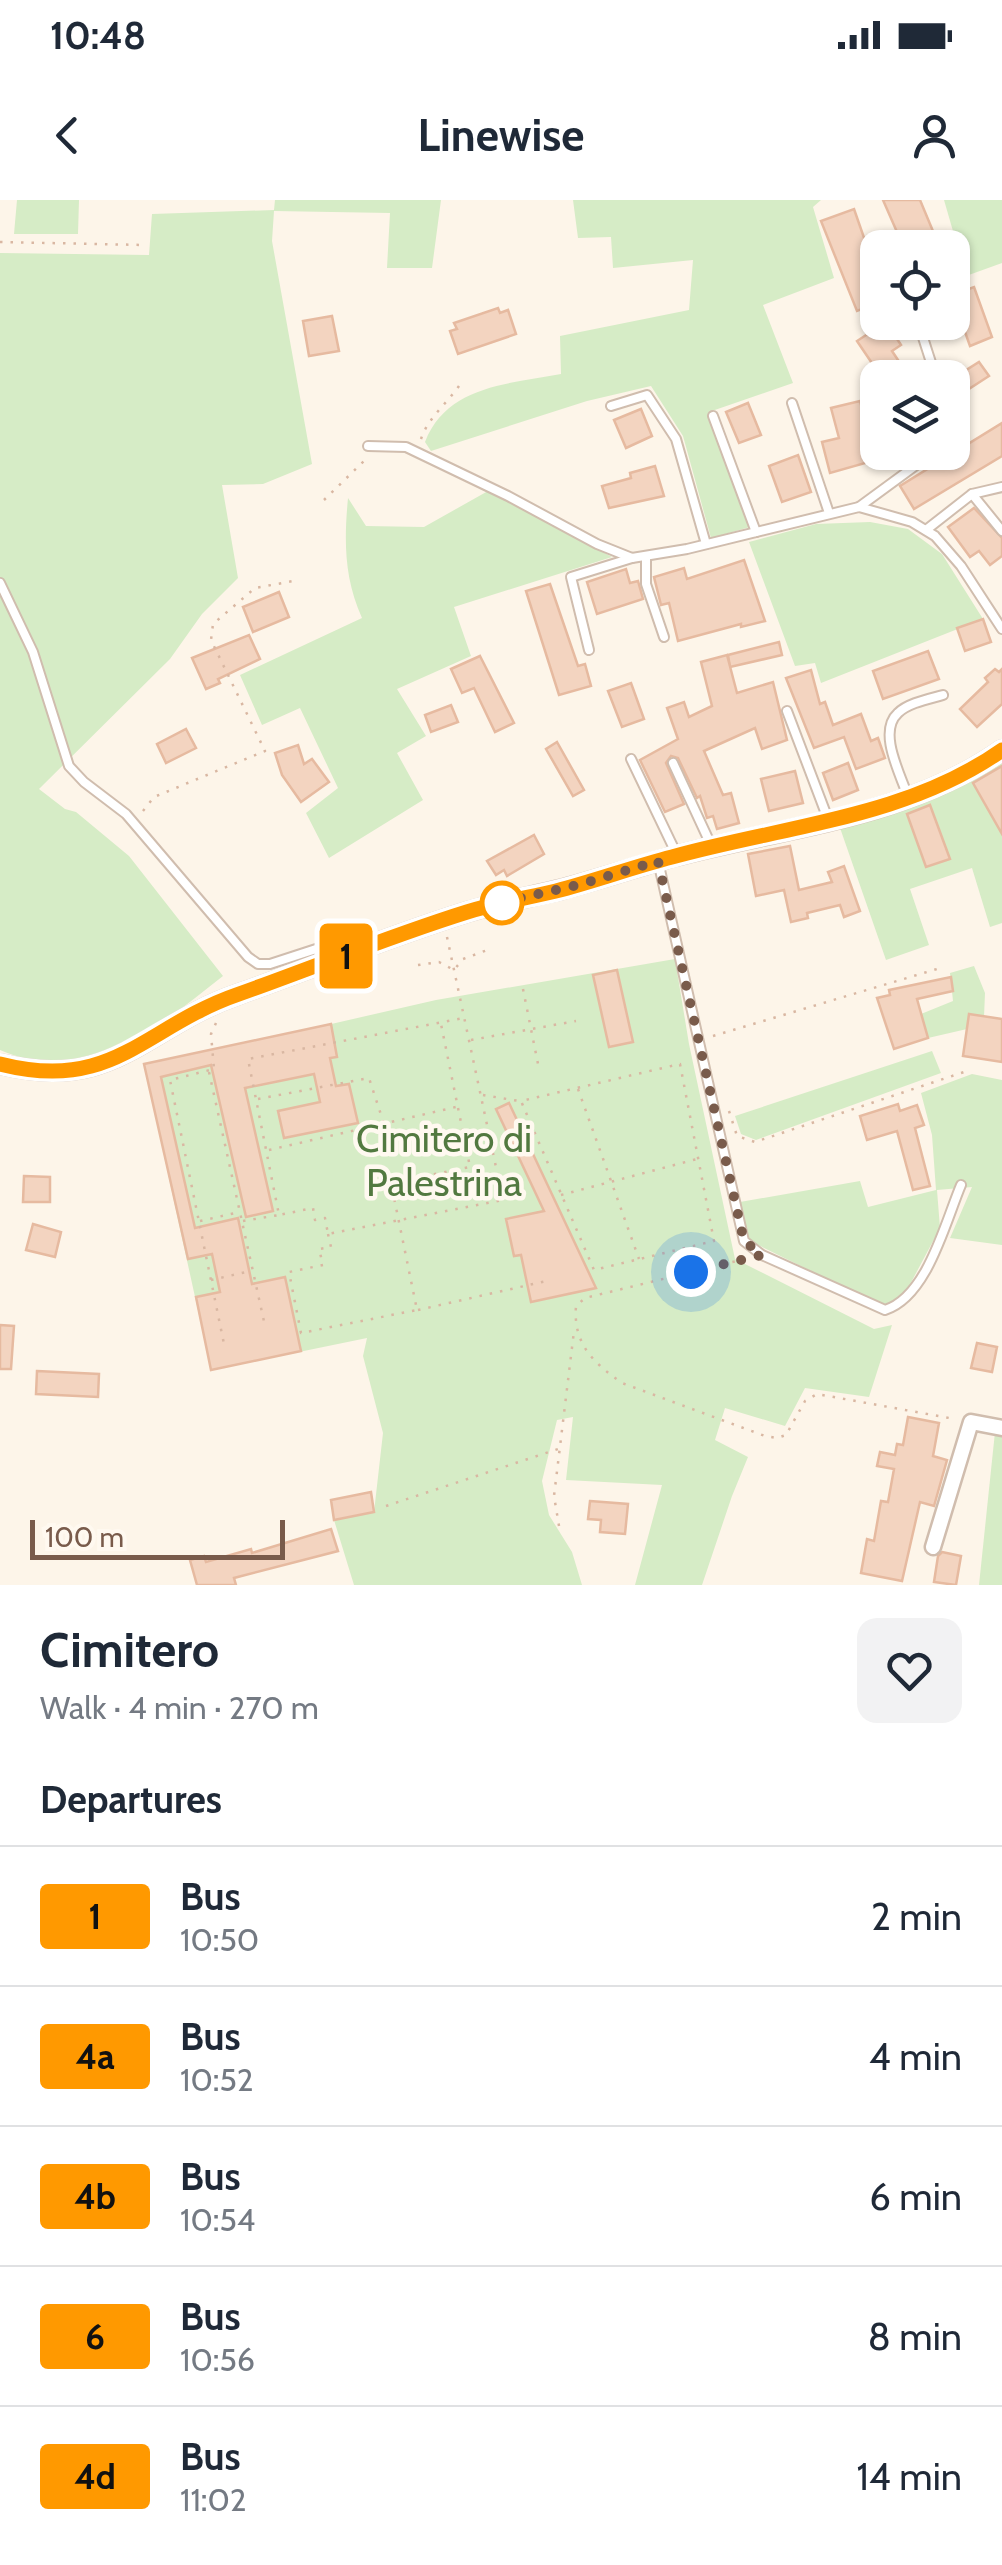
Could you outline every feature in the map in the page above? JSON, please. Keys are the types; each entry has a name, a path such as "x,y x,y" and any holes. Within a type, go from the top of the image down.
{"street":[{"path":"0,1064 38,1072 87,1069 133,1050 210,1005 444,920 908,797 961,777 1002,750"},
{"path":"933,1547 971,1422 1002,1428"}],"lane":[{"path":"611,406 646,395 676,439 706,544"},
{"path":"792,403 829,514"},
{"path":"713,416 756,532"},
{"path":"368,446 406,447 632,558"},
{"path":"589,650 571,577 632,558 859,507 909,470"},
{"path":"926,530 972,494 1002,487"},
{"path":"972,494 1002,531"},
{"path":"859,507 912,522 926,530 961,566 1002,629"},
{"path":"646,556 646,584 664,637"},
{"path":"0,583 33,652 69,766 118,807 252,961 270,964 359,935 370,947"},
{"path":"908,797 891,744 890,727 901,710 942,694"},
{"path":"787,711 829,820"},
{"path":"632,759 678,855"},
{"path":"672,762 712,847"},
{"path":"658,861 744,1241 762,1255 885,1310 900,1306 909,1297 939,1243 961,1186"}],"path":[{"path":"0,242 144,245"},
{"path":"416,452 424,428 453,398 463,380"},
{"path":"324,500 379,446"},
{"path":"145,836 140,823 142,812 154,796 265,751 211,640 213,624 254,588 299,580"},
{"path":"328,1234 502,1200 444,920"},
{"path":"454,970 463,959 490,949"},
{"path":"418,965 439,962 454,970"},
{"path":"698,1036 704,1038 937,970"},
{"path":"523,989 538,1064"},
{"path":"221,1017 211,1034 214,1068 170,1080 224,1344"},
{"path":"279,1214 248,1060 464,1018"},
{"path":"469,1040 576,1021"},
{"path":"417,1310 391,1183 470,1167 440,1022"},
{"path":"480,1095 521,1101 680,1064 714,1240 594,1270 521,1101"},
{"path":"208,1070 265,1326"},
{"path":"728,1109 737,1136 755,1142 966,1070"},
{"path":"256,1100 368,1078 384,1124"},
{"path":"578,1088 639,1259"},
{"path":"266,1150 458,1107"},
{"path":"561,1195 698,1159"},
{"path":"242,1221 313,1208 315,1220 325,1218 330,1246 319,1249 322,1265 289,1272 301,1333 551,1280"},
{"path":"199,1221 240,1212"},
{"path":"558,1526 554,1496 576,1306 585,1298 762,1255"},
{"path":"211,1280 253,1270"},
{"path":"574,1325 590,1355 622,1383 765,1436 786,1435 805,1401 817,1394 971,1422"},
{"path":"386,1506 560,1448"}],"green space":[{"path":"17,200 79,200 78,234 14,234"},
{"path":"275,200 441,200 432,268 387,268 390,213 274,211 272,241 312,464 263,484 222,485 238,578 202,614 170,659 39,789 65,809 76,812 129,856 223,976 146,1033 120,1047 63,1062 33,1060 0,1050 0,253 149,255 152,214 274,210"},
{"path":"573,200 821,200 813,207 834,278 763,305 793,383 709,412 750,527 711,538 683,436 651,386 587,401 431,451 425,442 435,423 464,398 501,385 561,374 560,336 689,310 693,260 613,268 611,237 578,238"},
{"path":"944,200 1002,200 1002,263 970,275 970,230 953,230"},
{"path":"488,491 612,557 454,607 471,656 397,689 426,736 397,753 423,800 329,858 306,813 338,788 300,708 262,725 240,675 362,618 347,559 348,498 366,526 424,527"},
{"path":"870,522 908,529 942,554 983,619 821,683 815,663 795,666 749,542 816,524"},
{"path":"1002,758 1002,923 990,927 972,868 910,889 929,945 886,960 839,825 960,787"},
{"name":"Cimitero di Palestrina","path":"675,959 735,1259 874,1329 892,1325 869,1397 805,1388 785,1426 725,1408 715,1440 748,1457 702,1585 635,1585 662,1485 566,1480 573,1417 557,1420 542,1481 549,1515 572,1552 582,1585 354,1585 334,1520 374,1512 383,1433 363,1356 367,1338 211,1370 144,1064 436,1000"},
{"path":"974,966 985,993 984,1017 969,1014 967,1029 928,1038 921,1014 953,1001 950,973"},
{"path":"932,1051 941,1073 756,1140 741,1134 735,1116"},
{"path":"972,1074 1002,1080 1002,1245 950,1238 972,1187 937,1190 940,1228 907,1290 886,1304 874,1302 748,1240 740,1202 860,1181 868,1207 936,1190 932,1135 921,1093"},
{"path":"995,1432 1002,1433 1002,1585 979,1585"}],"building":[{"path":"883,200 920,200 932,230 896,230"},
{"path":"854,209 861,230 860,310 857,311 821,221"},
{"path":"974,287 992,337 970,346 968,340 970,288"},
{"path":"498,308 500,313 508,310 516,334 458,354 450,331 457,329 454,323"},
{"path":"332,316 339,351 309,356 303,321"},
{"path":"898,340 901,345 892,351 898,360 870,360 857,341"},
{"path":"979,362 989,376 970,388 970,368"},
{"path":"860,401 860,465 830,473 822,442 839,438 831,408"},
{"path":"748,403 761,435 739,443 726,412"},
{"path":"641,409 652,436 626,448 614,420"},
{"path":"1002,423 1002,456 914,509 900,486 926,470 970,470 970,443"},
{"path":"798,455 811,492 782,502 769,466"},
{"path":"655,466 664,496 609,508 602,486"},
{"path":"974,508 1002,538 1002,556 990,565 979,551 970,557 948,527"},
{"path":"744,560 765,621 678,641 669,603 661,605 654,577 684,568 687,579"},
{"path":"626,569 630,583 638,581 643,599 597,614 587,582"},
{"path":"550,584 578,666 585,664 591,686 559,695 526,591"},
{"path":"279,592 289,617 253,632 243,607"},
{"path":"983,619 991,642 965,651 957,628"},
{"path":"249,635 260,659 206,689 192,658"},
{"path":"779,642 782,655 730,667 728,655"},
{"path":"928,651 939,679 883,699 873,671"},
{"path":"727,655 737,693 773,682 787,740 762,749 755,728 704,751 723,795 731,793 739,823 717,829 713,816 707,818 700,796 697,798 678,758 671,756 666,763 684,804 665,812 640,760 678,739 667,708 684,702 689,717 712,706 701,662"},
{"path":"480,656 514,723 495,732 474,688 462,693 451,669"},
{"path":"995,669 1002,669 1002,704 977,727 960,709 988,682 985,678"},
{"path":"811,670 820,704 825,702 833,725 861,714 871,741 878,738 885,758 856,769 844,737 814,748 786,678"},
{"path":"631,683 644,719 622,727 608,691"},
{"path":"451,705 458,722 431,732 425,715"},
{"path":"186,729 196,748 166,763 157,744"},
{"path":"557,742 584,790 573,796 546,749"},
{"path":"298,745 304,764 312,759 329,782 301,802 282,775 275,753"},
{"path":"848,763 858,790 833,800 823,773"},
{"path":"1002,766 1002,834 973,783"},
{"path":"795,771 803,803 769,811 761,779"},
{"path":"930,805 950,859 926,867 907,814"},
{"path":"534,835 544,854 507,876 504,870 496,875 487,861"},
{"path":"790,846 799,890 832,882 828,872 844,866 860,911 844,917 840,905 807,913 808,918 791,922 784,890 756,896 748,854"},
{"path":"617,970 633,1042 609,1047 593,975"},
{"path":"951,977 953,991 917,999 928,1038 894,1049 877,998 890,995 889,990"},
{"path":"969,1014 1002,1019 1002,1062 963,1056"},
{"path":"331,1024 337,1057 330,1058 336,1086 349,1084 358,1123 284,1138 278,1111 320,1102 314,1074 245,1088 273,1211 246,1217 211,1065 161,1077 195,1228 238,1218 252,1284 285,1277 301,1351 211,1370 196,1297 220,1292 212,1254 188,1259 144,1064"},
{"path":"509,1103 596,1288 531,1302 521,1255 514,1256 506,1219 544,1211 496,1109"},
{"path":"898,1104 900,1111 917,1105 924,1125 915,1128 930,1186 913,1190 897,1131 867,1140 860,1116"},
{"path":"24,1176 50,1177 50,1202 23,1202"},
{"path":"33,1224 61,1232 55,1257 26,1250"},
{"path":"0,1325 14,1326 11,1369 0,1369"},
{"path":"977,1343 997,1347 992,1372 971,1368"},
{"path":"37,1371 99,1374 98,1397 36,1394"},
{"path":"908,1417 939,1423 933,1456 947,1460 934,1506 920,1502 902,1581 861,1573 867,1539 874,1541 881,1501 888,1502 894,1469 877,1466 880,1452 895,1455 897,1444 903,1445"},
{"path":"371,1492 374,1512 334,1520 331,1500"},
{"path":"590,1501 628,1504 625,1534 600,1532 601,1520 588,1519"},
{"path":"331,1529 338,1551 234,1578 236,1585 197,1585 190,1560 204,1556 206,1562 251,1549 252,1553"},
{"path":"942,1552 961,1556 956,1585 934,1582"}],"bus line":[{"name":"1","path":"0,1064 38,1072 87,1069 133,1050 220,1001 462,913 678,855 868,810 961,777 1002,750"}],"route":[{"path":"502,903 485,906 578,885 658,861 744,1241 762,1255 691,1272"}]}
